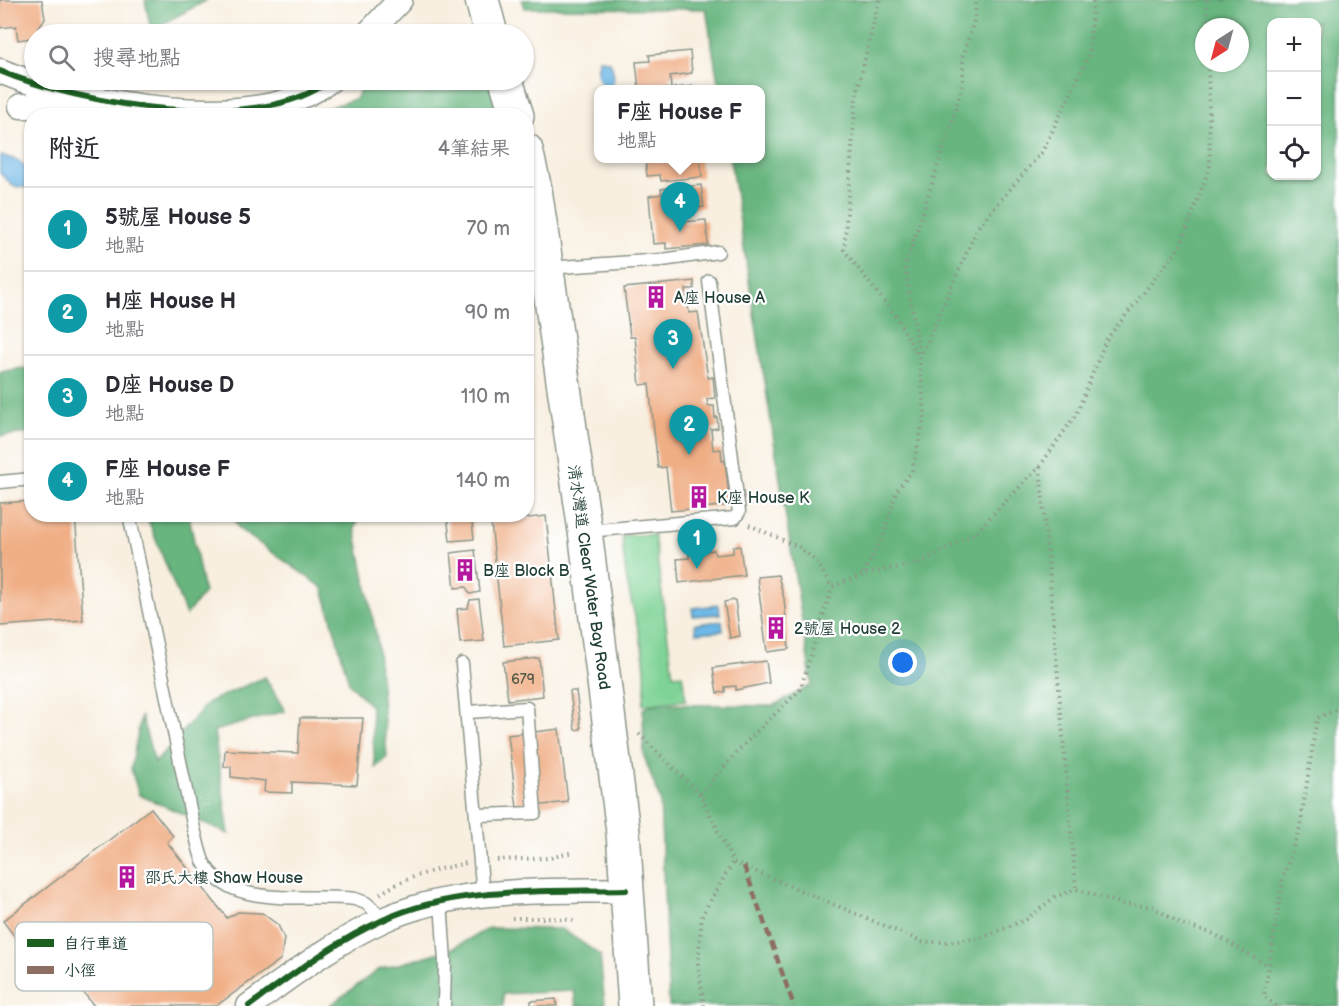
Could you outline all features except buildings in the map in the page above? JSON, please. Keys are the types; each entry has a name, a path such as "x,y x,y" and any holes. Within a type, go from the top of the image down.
{"main road":[{"path":"482,0 489,24"},
{"path":"509,90 515,108"},
{"name":"清水灣道 Clear Water Bay Road","path":"534,197 585,531 623,832 635,1006"}],"street":[{"path":"377,24 400,0"},
{"path":"0,71 24,78"},
{"path":"63,90 136,108"},
{"path":"228,108 275,105 307,95 315,90"},
{"path":"21,106 66,105 91,108"},
{"path":"249,1006 312,961 384,919 441,902 483,895 626,890"}],"lane":[{"path":"546,268 662,260 718,252"},
{"path":"585,531 735,518 740,504 709,281"},
{"path":"0,482 24,480"},
{"path":"131,522 194,829 204,862 223,885 252,895 355,899 366,903 384,919"},
{"path":"462,664 478,815 483,895"},
{"path":"468,712 527,708 535,813 478,815"},
{"path":"441,902 445,961 444,1006"}],"path":[{"path":"879,0 856,97 844,250 897,318 920,359"},
{"path":"864,574 883,536 896,492 912,471 925,415 920,359 905,266 963,82 963,56 975,18 976,0"},
{"path":"920,359 978,226 1042,152 1089,55 1093,0"},
{"path":"1207,0 1207,18"},
{"path":"832,587 864,574 920,563 975,533 1040,466 1077,413 1106,340 1180,247 1210,166 1208,72"},
{"path":"1040,466 1076,889"},
{"path":"700,794 749,739 800,690 832,587 817,563 801,548 768,535 735,518"},
{"path":"1276,1006 1264,996 1283,878 1300,827 1317,718 1339,709"},
{"path":"634,728 700,794 733,862 923,942 981,938 1027,919 1055,897 1076,889 1123,904 1153,907 1181,924 1214,934 1269,966"},
{"path":"704,1006 698,964 702,915 733,862"},
{"path":"506,918 552,918 577,921"}],"green space":[{"path":"145,0 207,0 162,24 150,24"},
{"path":"522,0 1339,0 1339,1006 669,1006 660,800 644,756 643,709 653,704 773,706 812,685 731,163 765,163 765,85 718,85 706,9 525,8"},
{"path":"360,90 494,90 500,108 328,108 357,98"},
{"path":"24,368 24,434 0,436 0,372"},
{"path":"149,522 190,522 204,593 186,615"},
{"path":"236,522 358,522 355,528 377,639 387,757 375,768 371,707 349,683 323,588 239,529"},
{"path":"654,535 673,675 682,674 686,700 643,705 645,671 641,639 625,570 622,537"},
{"path":"265,677 285,711 214,731 229,834 139,795 131,769 141,716 155,763 208,702"},
{"path":"489,928 562,929 600,955 605,1006 576,1006 574,991 503,994 503,1006 329,1006 378,970 451,949"}],"water":[{"path":"599,59 610,62 613,73 611,85 602,85 597,74"},
{"path":"0,155 19,161 24,167 24,188 13,186 0,173"},
{"path":"719,605 720,614 693,616 692,608"},
{"path":"722,621 723,631 696,633 695,624"}],"marked path":[{"path":"744,866 794,1006"}],"cycle path":[{"path":"0,71 24,79"},
{"path":"60,90 120,103 160,108"},
{"path":"249,108 299,97 312,90"},
{"path":"249,1006 347,938 411,909 441,901 502,893 626,890"}],"place":[{"name":"F座 House F","path":"680,232"},
{"name":"A座 House A","path":"656,297"},
{"name":"D座 House D","path":"673,369"},
{"name":"H座 House H","path":"689,455"},
{"name":"K座 House K","path":"699,497"},
{"name":"5號屋 House 5","path":"697,569"},
{"name":"B座 Block B","path":"465,570"},
{"name":"2號屋 House 2","path":"776,628"},
{"name":"邵氏大樓 Shaw House","path":"127,877"}]}
